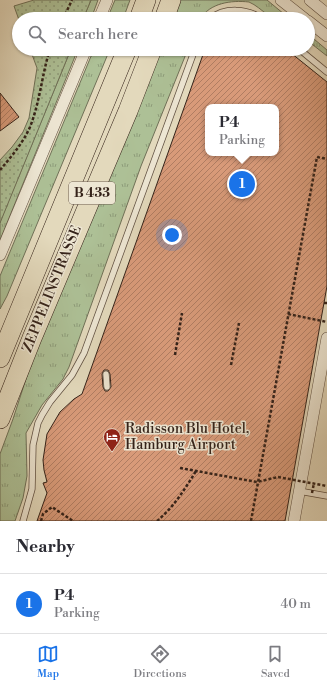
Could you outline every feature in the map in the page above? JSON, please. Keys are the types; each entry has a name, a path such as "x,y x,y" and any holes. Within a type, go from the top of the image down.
{"highway":[{"path":"142,12 146,0"},
{"path":"167,12 172,0"},
{"name":"ZEPPELINSTRASSE","path":"0,358 6,336 124,56"},
{"name":"ZEPPELINSTRASSE","path":"0,419 35,330 128,111 149,56"}],"street":[{"path":"102,12 106,0"},
{"path":"310,0 327,14"},
{"path":"284,3 296,12"},
{"path":"315,27 327,36"},
{"path":"0,255 83,56"},
{"path":"294,521 327,338"}],"lane":[{"path":"226,12 233,10 244,12"},
{"path":"24,521 32,489 33,445 38,423 50,402 72,375 84,353 192,56"},
{"path":"308,56 327,72"},
{"path":"106,374 107,387"},
{"path":"299,491 327,496"}],"path":[{"path":"66,12 72,0"},
{"path":"0,170 21,143 30,127 37,105 48,56"},
{"path":"251,521 317,157 327,159"},
{"path":"175,355 182,313"},
{"path":"288,314 327,322"},
{"path":"231,365 239,323"},
{"path":"180,468 257,482 278,477 327,486"},
{"path":"157,521 180,496 196,471"},
{"path":"312,493 314,483"},
{"path":"41,521 43,514 52,507 74,521"}],"green space":[{"path":"34,0 91,0 86,12 16,12 14,6"},
{"path":"91,0 98,0 94,12 86,12"},
{"path":"115,0 130,0 126,12 110,12"},
{"path":"181,0 267,0 282,12 264,12 249,2 228,2 215,6 206,12 176,12"},
{"path":"315,40 327,50 327,56 315,47"},
{"path":"33,56 68,56 0,223 0,160 23,132 29,118 37,68"},
{"path":"68,56 75,56 0,240 0,222"},
{"path":"91,56 107,56 7,296 0,309 0,276"},
{"path":"158,56 185,56 141,166 69,367 63,379 42,405 26,433 27,476 23,498 15,521 0,521 0,454 39,339 136,113"}],"building":[{"path":"203,56 295,56 327,82 327,286 285,521 37,521 47,493 43,483 47,482 43,460 47,434 60,412 82,394","holes":["104,370 108,370 110,374 111,387 108,391 105,391 103,387 102,374"]},
{"path":"0,93 19,117 0,131"}],"place":[{"name":"P4","path":"242,184"},
{"name":"Radisson Blu Hotel, Hamburg Airport","path":"112,452"}]}
